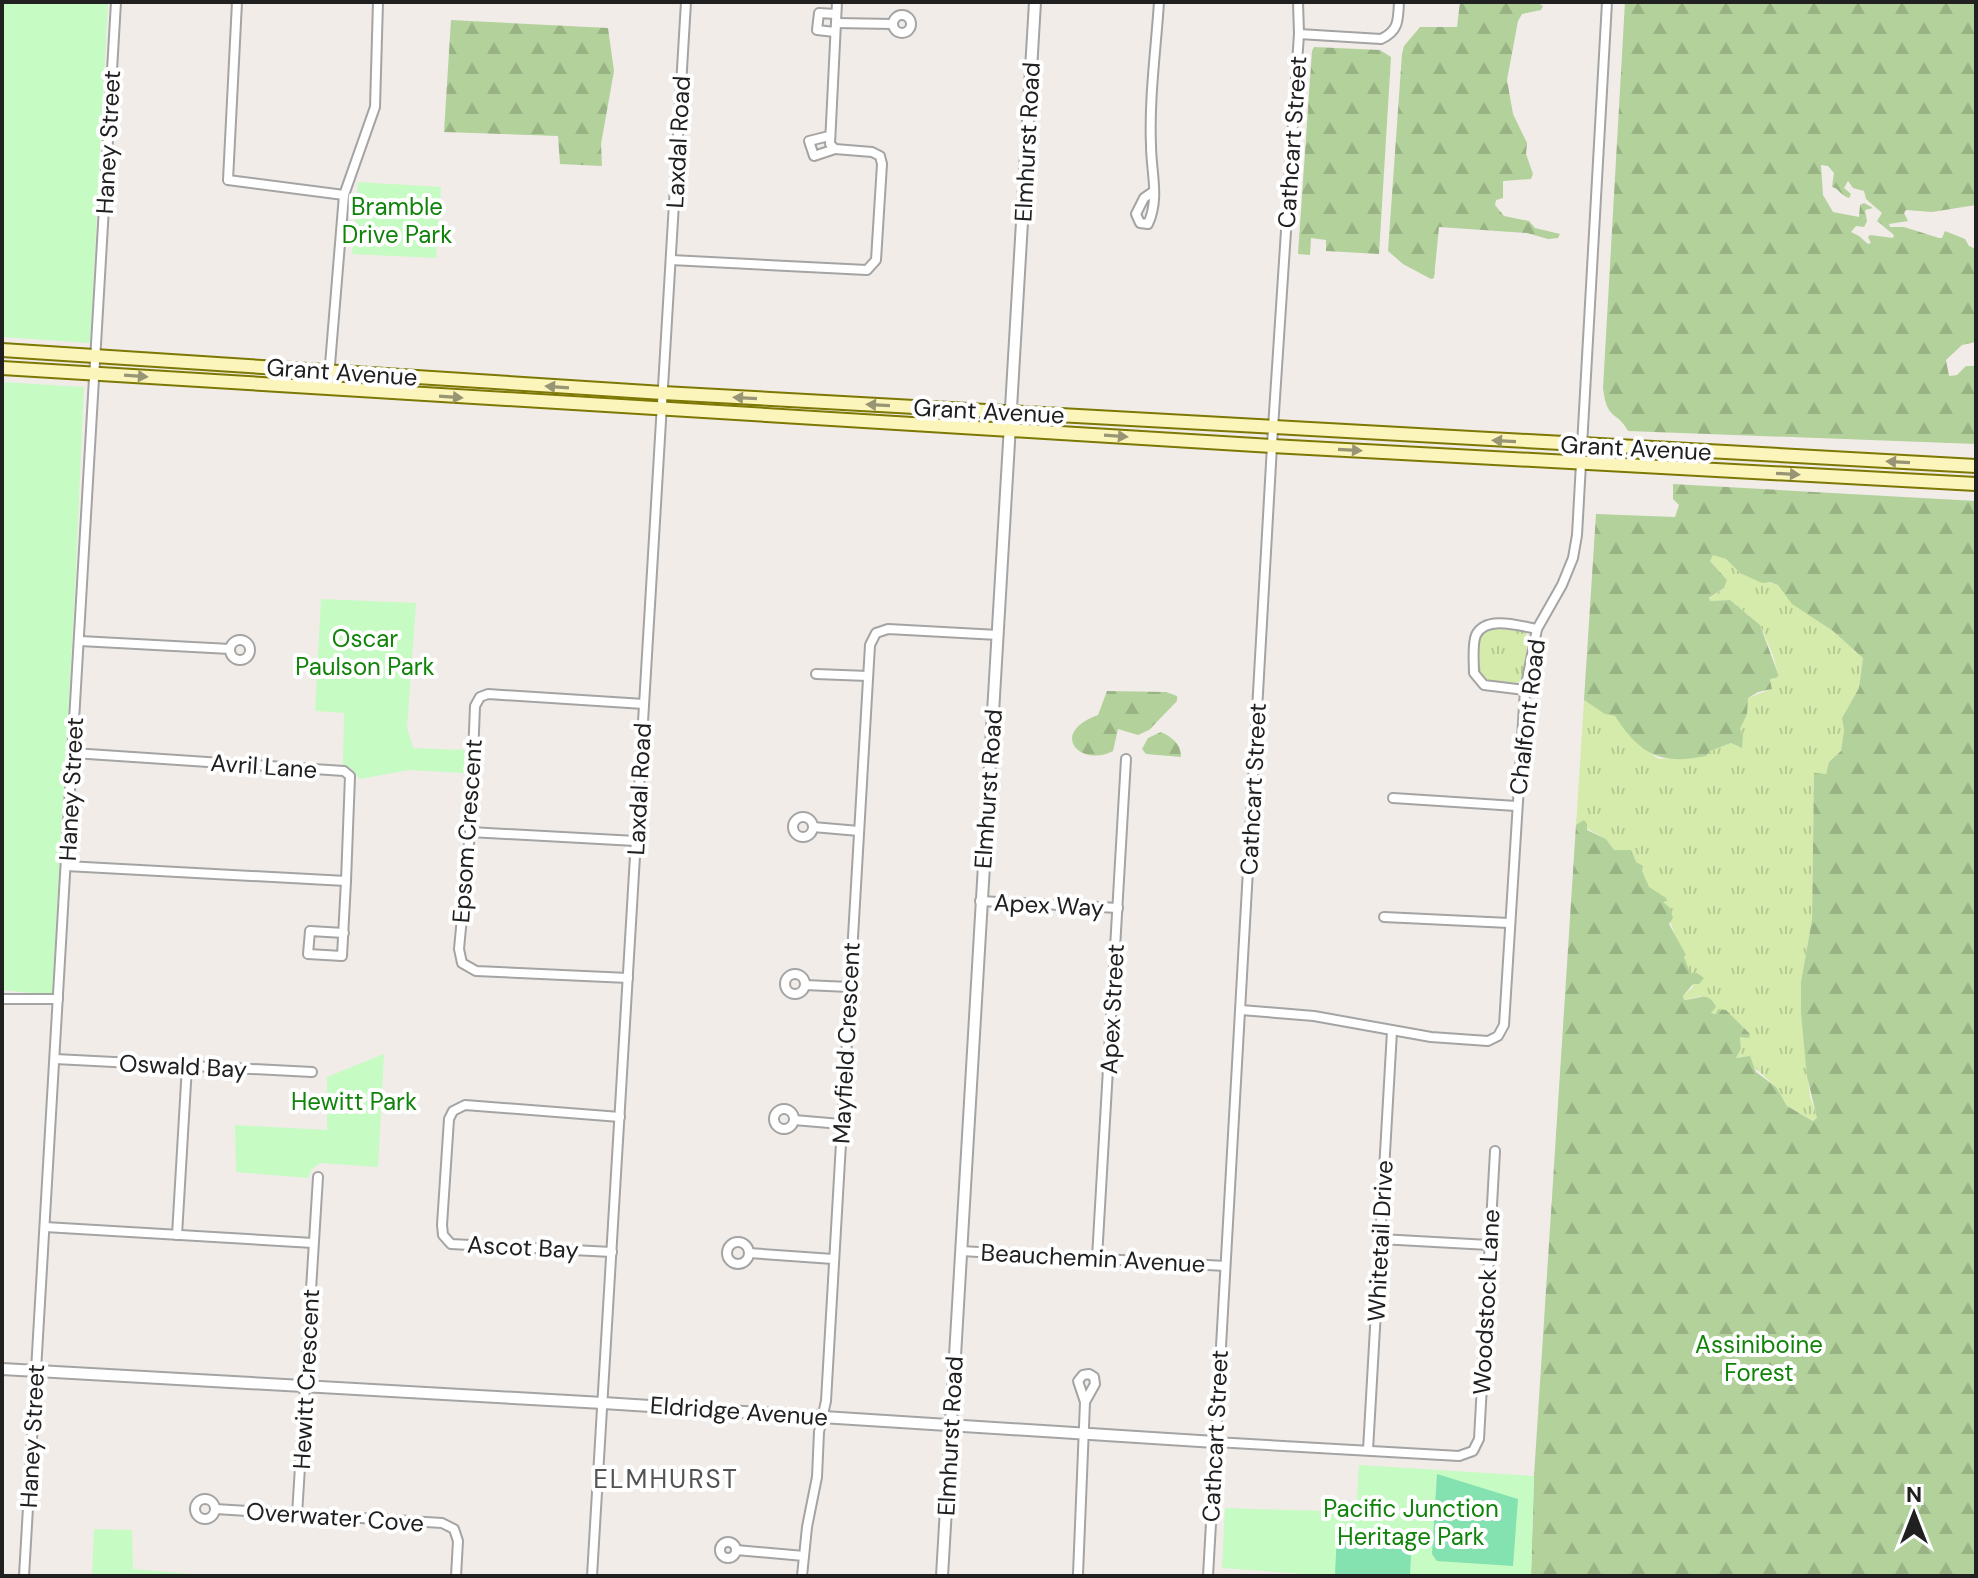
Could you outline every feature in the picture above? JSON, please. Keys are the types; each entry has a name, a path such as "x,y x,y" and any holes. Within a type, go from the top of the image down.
{"main road":[{"name":"Grant Avenue","path":"5,349 663,393 1976,466"},
{"name":"Grant Avenue","path":"2,368 1272,446 1976,484"},
{"path":"821,419 823,402"}],"street":[{"name":"Haney Street","path":"24,1576 116,2"},
{"path":"237,2 228,180 344,195"},
{"path":"328,389 344,195 375,107 378,2"},
{"name":"Laxdal Road","path":"592,1576 686,2"},
{"path":"835,149 830,144 829,136 837,2"},
{"name":"Elmhurst Road","path":"942,1576 1035,2"},
{"path":"1154,191 1151,146 1159,2"},
{"name":"Cathcart Street","path":"1208,1576 1273,428 1299,34 1298,2"},
{"path":"1299,34 1381,39 1391,35 1398,26 1399,2"},
{"name":"Chalfont Road","path":"1241,1010 1314,1016 1431,1037 1488,1041 1498,1036 1504,1025 1525,690 1537,629 1562,585 1573,558 1577,535 1607,2"},
{"path":"836,23 893,24"},
{"path":"671,260 867,270 876,260 880,156 872,152 835,149 814,156 809,141 829,136"},
{"path":"1525,690 1484,685 1474,673 1475,636 1482,627 1495,623 1537,629"},
{"name":"Mayfield Crescent","path":"802,1576 817,1477 819,1432 826,1401 872,639 881,630 998,635"},
{"path":"80,641 230,649"},
{"path":"816,674 868,676"},
{"name":"Epsom Crescent","path":"628,978 476,971 462,963 459,949 470,832 475,706 480,697 488,694 644,704"},
{"name":"Avril Lane","path":"73,753 344,771 350,776 344,933"},
{"name":"Apex Street","path":"1097,1258 1126,759"},
{"path":"1393,798 1516,806"},
{"path":"813,827 859,831"},
{"path":"470,832 636,841"},
{"path":"66,866 346,881"},
{"name":"Apex Way","path":"980,901 1118,908"},
{"path":"1384,917 1509,923"},
{"path":"310,931 344,933 342,956 308,954 310,931"},
{"path":"805,985 849,987"},
{"path":"2,999 58,999"},
{"name":"Whitetail Drive","path":"1368,1450 1392,1031"},
{"name":"Oswald Bay","path":"55,1059 312,1072"},
{"path":"177,1235 187,1066"},
{"name":"Ascot Bay","path":"612,1252 451,1244 443,1235 442,1225 449,1119 453,1111 465,1105 620,1117"},
{"path":"794,1120 841,1124"},
{"name":"Woodstock Lane","path":"1473,1451 1479,1439 1495,1151"},
{"name":"Hewitt Crescent","path":"297,1515 318,1177"},
{"path":"45,1227 313,1243"},
{"path":"1380,1239 1489,1245"},
{"name":"Beauchemin Avenue","path":"961,1251 1225,1266"},
{"path":"749,1253 833,1259"},
{"name":"Eldridge Avenue","path":"2,1369 1459,1456 1473,1451"},
{"path":"1078,1574 1085,1402"},
{"name":"Overwater Cove","path":"215,1509 442,1523 454,1529 458,1541 456,1576"},
{"path":"736,1550 804,1556"}],"green space":[{"path":"2,2 108,2 90,343 2,337"},
{"path":"1460,2 1536,2 1543,6 1541,10 1522,14 1518,21 1507,80 1513,114 1527,143 1526,154 1533,174 1531,179 1503,181 1503,198 1496,200 1495,205 1504,216 1529,221 1535,228 1560,234 1558,238 1548,239 1527,233 1439,227 1434,278 1431,279 1403,264 1388,251 1402,54 1404,46 1420,27 1457,27"},
{"path":"1625,2 1976,2 1976,205 1932,212 1906,210 1904,213 1908,221 1889,224 1890,227 1904,227 1939,238 1945,231 1965,239 1969,246 1976,249 1976,342 1962,345 1946,360 1949,376 1957,375 1966,366 1976,366 1976,444 1628,431 1607,406 1603,388","holes":["1821,165 1828,166 1834,173 1832,187 1849,198 1851,194 1844,188 1848,181 1853,188 1864,191 1866,199 1882,213 1877,221 1894,235 1893,238 1870,235 1871,243 1868,244 1851,232 1856,226 1864,227 1867,221 1865,210 1873,208 1864,203 1860,205 1859,217 1833,212 1823,195"]},
{"path":"451,20 608,28 614,71 601,144 602,166 560,164 558,136 444,132"},
{"path":"1314,47 1380,50 1391,57 1379,254 1326,251 1326,240 1311,238 1310,255 1298,254"},
{"name":"Bramble Drive Park","path":"358,182 441,187 436,258 352,254"},
{"path":"2,382 84,387 52,995 2,990"},
{"name":"Assiniboine Forest","path":"1673,484 1976,501 1976,1576 1531,1576 1534,1476 1576,825 1584,820 1587,830 1606,839 1614,850 1631,850 1636,862 1643,866 1649,887 1666,898 1667,901 1663,902 1670,908 1673,918 1669,924 1686,955 1690,973 1704,978 1699,984 1693,984 1683,996 1684,1000 1706,997 1716,1007 1711,1013 1716,1014 1718,1009 1726,1010 1750,1034 1749,1038 1740,1037 1741,1049 1736,1058 1750,1056 1756,1072 1776,1087 1787,1106 1813,1121 1817,1118 1807,1076 1801,1014 1801,982 1812,920 1814,773 1826,774 1829,762 1841,751 1842,718 1859,688 1863,658 1833,631 1792,604 1778,585 1762,583 1740,573 1726,559 1713,555 1710,561 1727,580 1724,588 1709,598 1710,601 1730,600 1760,625 1778,674 1778,677 1770,679 1772,689 1748,698 1747,714 1740,729 1743,734 1742,748 1731,743 1710,751 1706,756 1665,758 1644,749 1615,716 1605,714 1584,700 1596,514 1675,517 1679,505 1673,499"},
{"path":"1713,554 1726,559 1740,573 1778,585 1793,604 1833,631 1863,658 1859,688 1842,718 1841,751 1829,762 1826,774 1814,774 1812,920 1801,982 1801,1014 1810,1097 1818,1118 1814,1121 1787,1106 1776,1087 1752,1065 1736,1059 1741,1049 1740,1036 1750,1034 1726,1010 1716,1014 1711,1012 1701,996 1684,1000 1683,996 1693,987 1686,955 1661,900 1631,859 1614,850 1606,839 1576,825 1584,700 1615,716 1638,744 1659,759 1706,756 1710,751 1731,743 1739,747 1748,698 1772,689 1770,678 1778,674 1760,625 1730,600 1709,599 1724,588 1727,580 1710,561"},
{"name":"Oscar Paulson Park","path":"321,599 416,603 407,728 413,748 465,750 464,773 409,770 360,779 343,765 344,713 315,711"},
{"path":"1503,627 1524,629 1527,638 1525,673 1516,684 1502,685 1476,673 1479,639 1483,632"},
{"path":"1107,691 1166,692 1177,696 1177,701 1149,730 1138,735 1118,729 1113,751 1101,755 1081,752 1072,739 1074,731 1098,715"},
{"path":"1161,732 1175,742 1181,757 1146,754 1142,749 1148,738"},
{"name":"Hewitt Park","path":"384,1054 378,1167 320,1163 311,1170 308,1178 236,1172 235,1125 327,1130 327,1077"},
{"name":"Pacific Junction Heritage Park","path":"1359,1465 1534,1476 1531,1576 1333,1576 1222,1568 1225,1508 1356,1512"},
{"path":"1437,1474 1518,1499 1513,1566 1437,1561 1432,1554"},
{"path":"94,1529 132,1530 133,1569 216,1576 92,1576"},
{"path":"1337,1529 1412,1532 1410,1576 1335,1576"}],"district":[{"name":"ELMHURST","path":"666,1479"}]}
